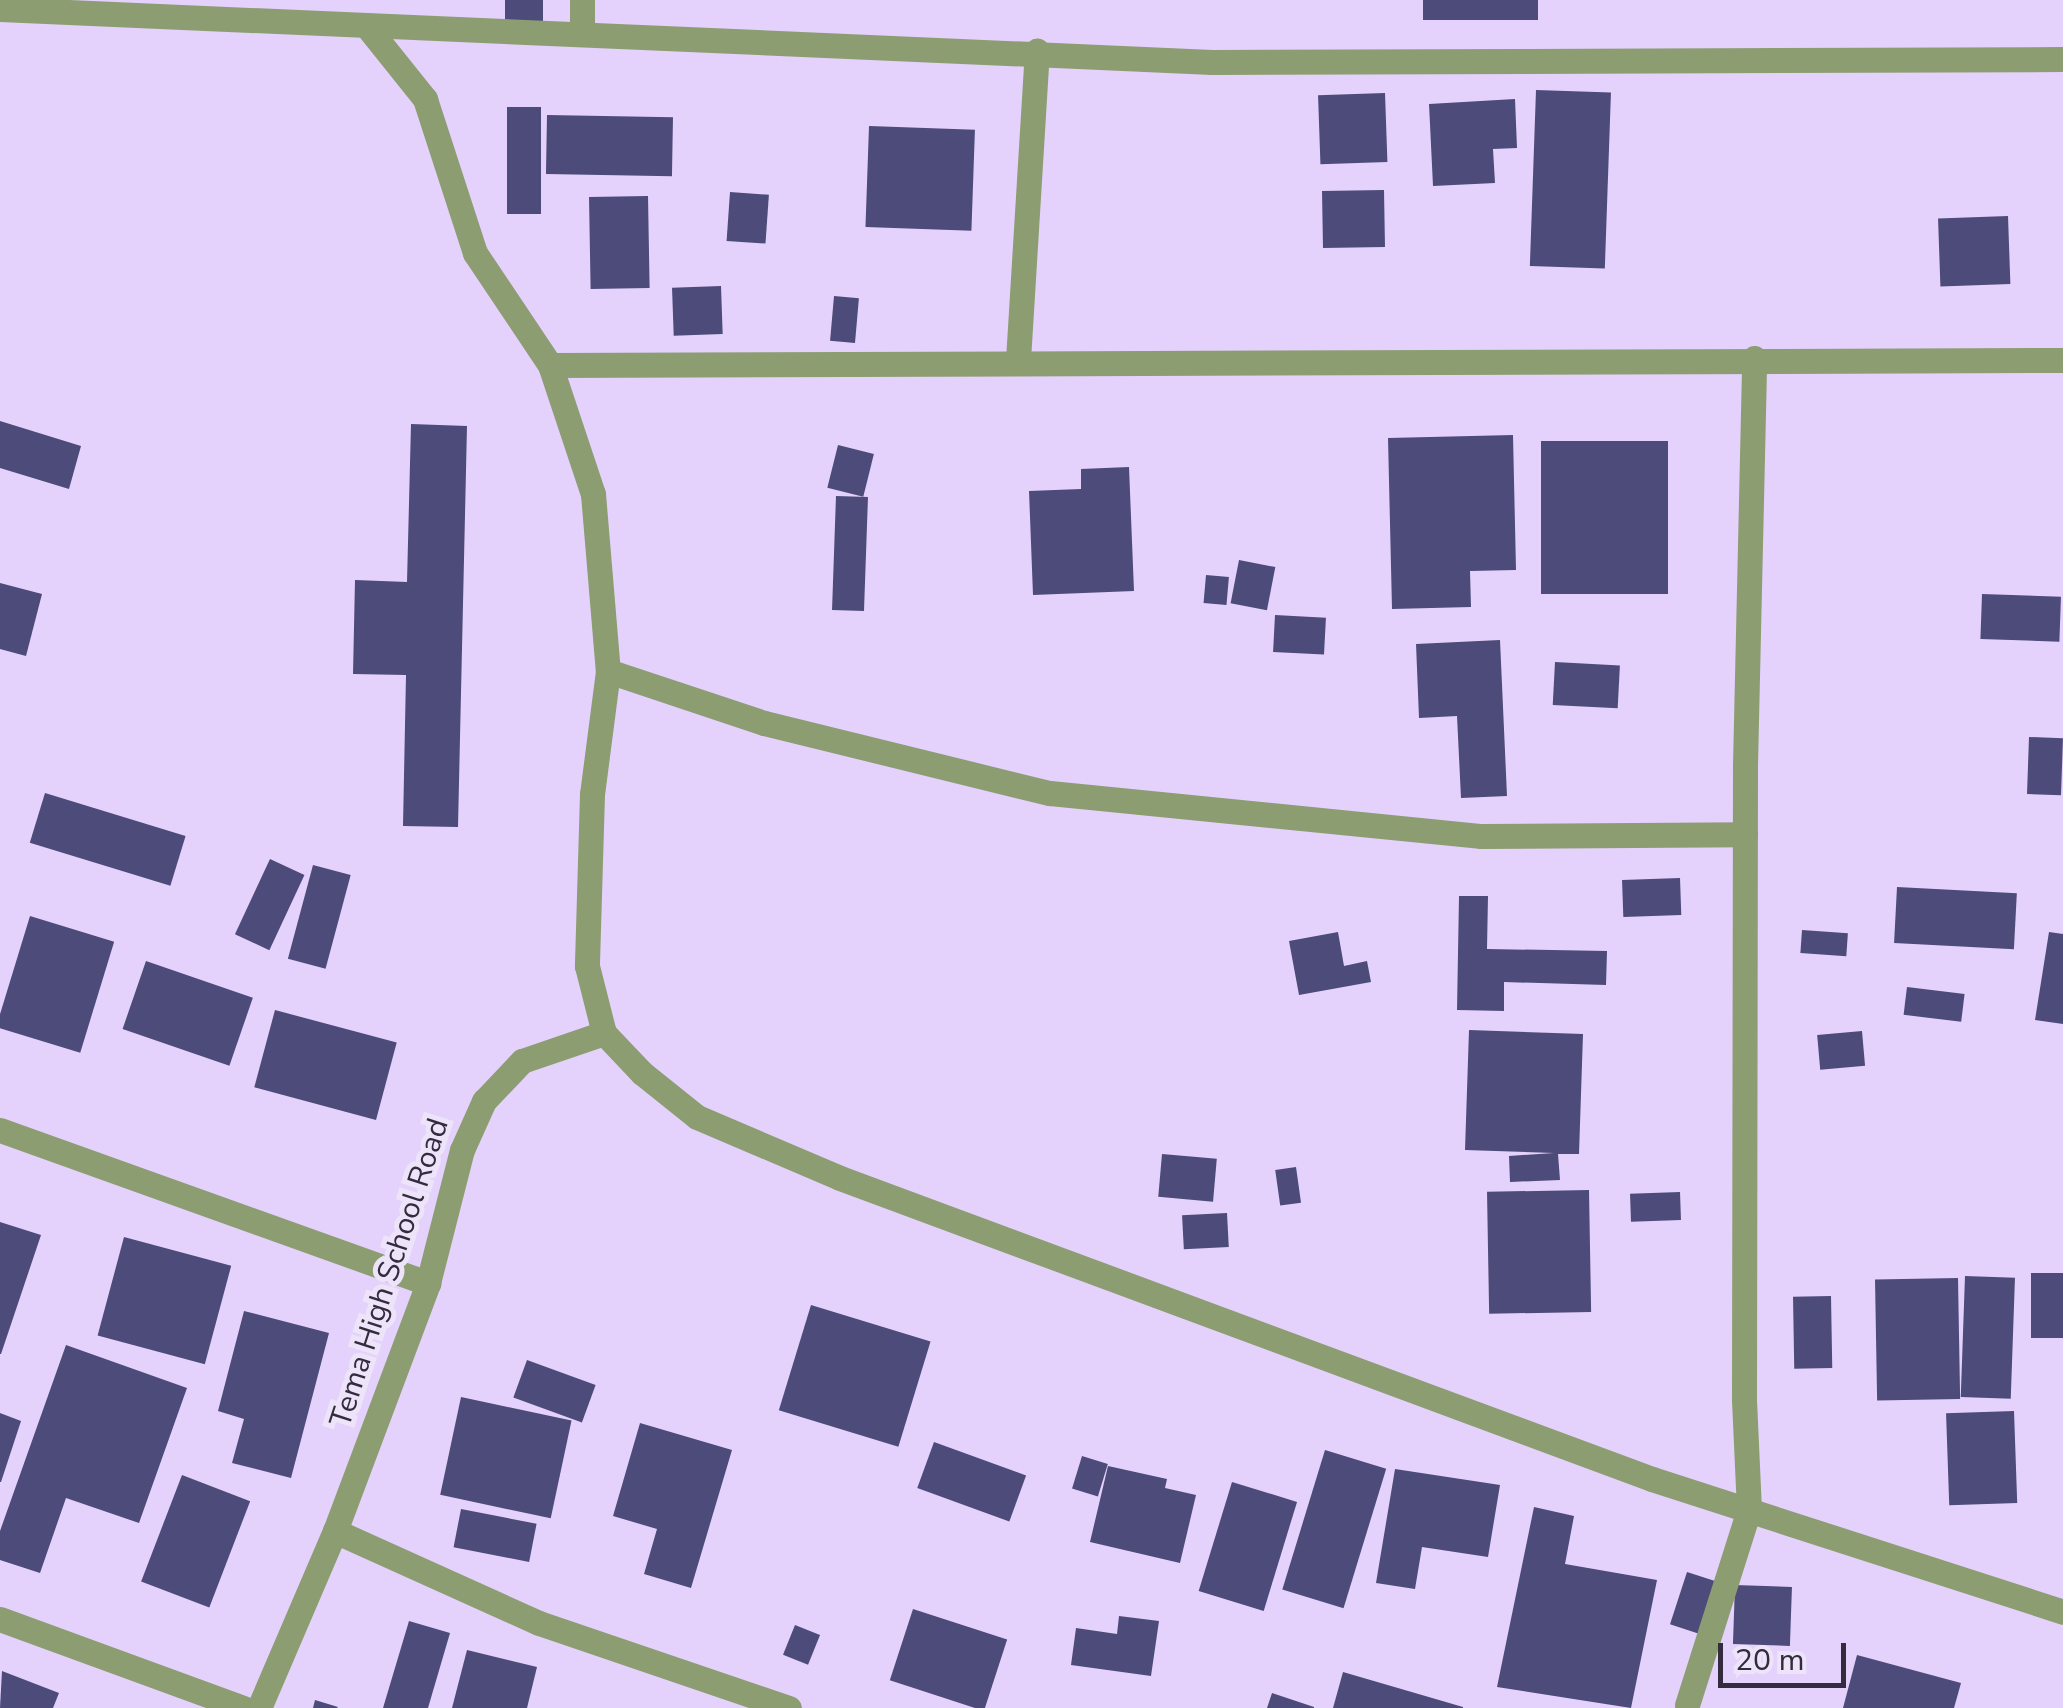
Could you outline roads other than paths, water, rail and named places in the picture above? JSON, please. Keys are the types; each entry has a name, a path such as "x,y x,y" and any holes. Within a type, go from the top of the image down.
{"street":[{"path":"582,0 582,34"},
{"path":"0,9 369,28 1037,51 1212,62 2063,58"},
{"path":"369,28 425,99 475,253 550,364 593,494 608,671 584,914 587,966 604,1033 697,1117 761,1146 1750,1510 2063,1612"},
{"path":"1018,360 1037,51"},
{"path":"1687,1705 1750,1510 1744,1400 1745,834 1754,358"},
{"path":"550,364 2063,360"},
{"path":"608,671 764,723 1050,793 1482,836 1745,834"},
{"name":"Tema High School Road","path":"259,1708 335,1531 428,1283 462,1150 484,1101 522,1061 604,1033"},
{"path":"0,1130 428,1283"},
{"path":"335,1531 539,1623 789,1708"},
{"path":"0,1619 244,1708"}]}
